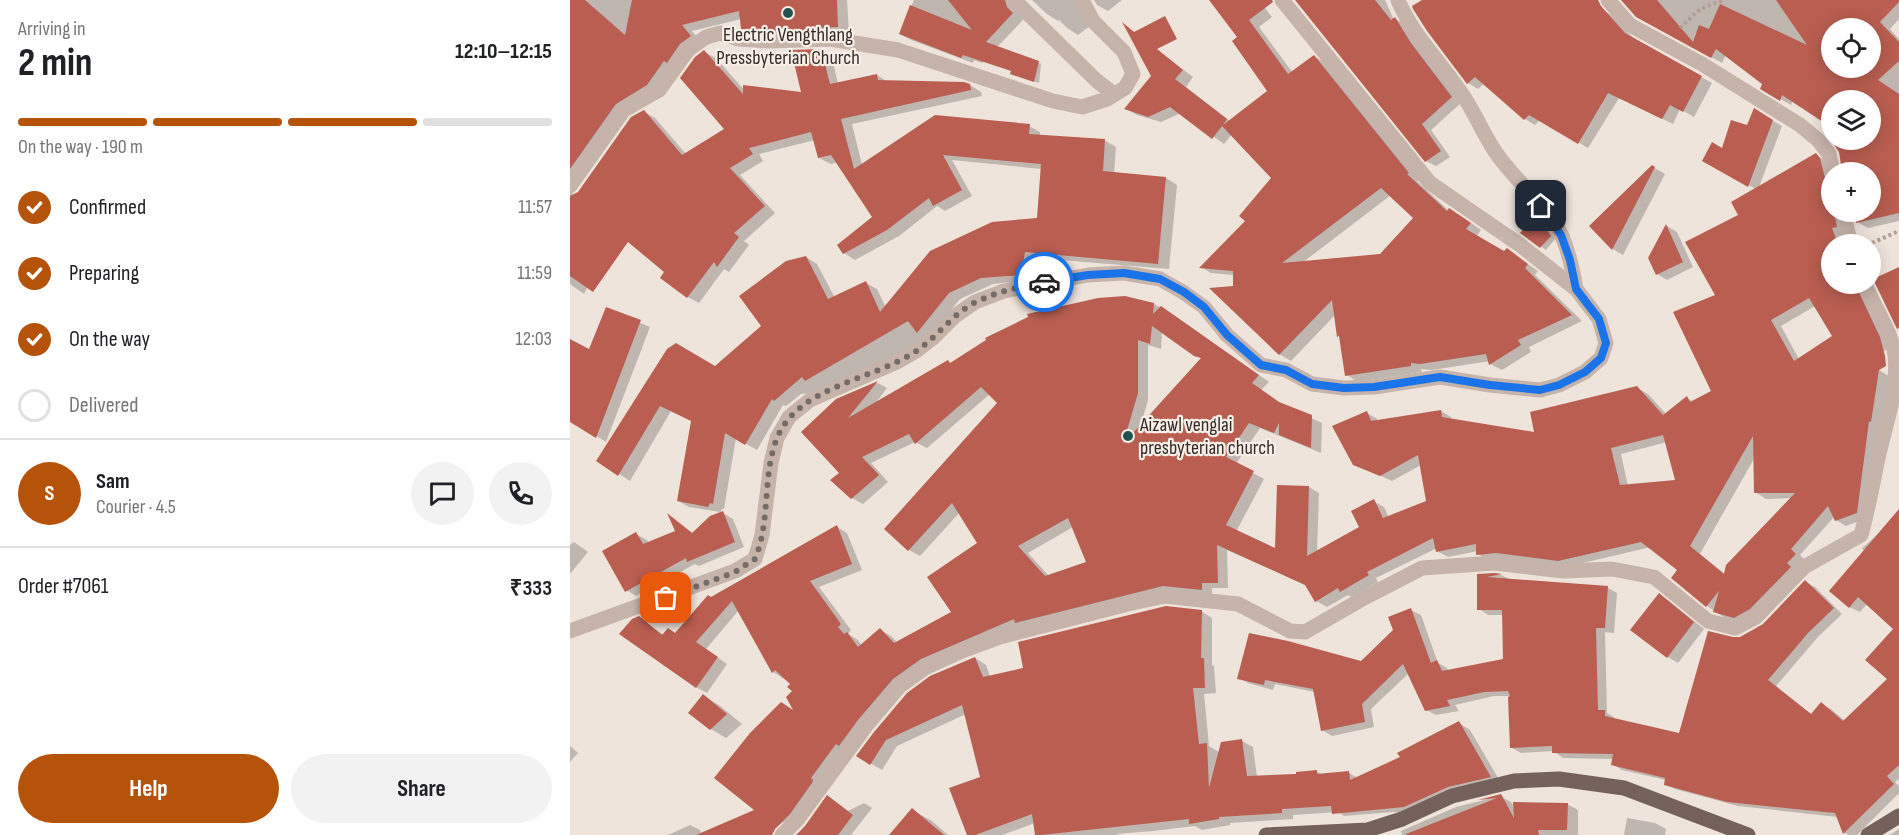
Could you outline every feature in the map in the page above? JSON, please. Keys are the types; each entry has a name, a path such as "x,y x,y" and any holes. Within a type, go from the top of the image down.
{"main road":[{"path":"1266,835 1368,830 1402,819 1452,796 1514,781 1559,780 1624,788 1748,835"},
{"path":"1868,835 1899,816"}],"street":[{"path":"1014,0 1097,81 1114,94"},
{"path":"570,186 624,110 659,90 688,50 706,37 720,33 739,39 770,41 830,39 898,50 1053,101 1082,107 1107,99 1125,88 1133,74 1124,52 1093,21 1082,0"},
{"path":"570,631 735,572 755,559 762,536 771,463 777,438 789,417 810,400 897,362 916,351 969,306 1004,291 1088,275 1124,273 1160,279 1184,292 1204,307 1227,335 1261,365 1286,370 1312,384 1344,388 1374,387 1440,377 1540,390 1559,385 1585,372 1601,358 1606,343 1599,319 1576,289 1520,245 1430,183 1282,0"},
{"path":"1398,0 1403,13 1418,35 1463,94 1486,138 1541,206 1561,235 1570,260 1576,289"},
{"path":"1608,0 1630,25 1702,64 1800,125 1818,140 1829,154 1831,162"},
{"path":"782,835 797,820 844,754 893,694 925,668 1000,637 1128,604 1165,596 1238,604 1290,631 1305,632 1422,568 1495,563 1563,571 1612,569 1654,577 1708,621 1735,628 1746,623 1756,617 1804,567 1861,535 1870,507 1877,464 1897,378 1895,353 1870,294"}],"path":[{"path":"1665,44 1700,9 1723,0"},
{"path":"1881,239 1899,231"}],"building":[{"path":"570,0 585,0 625,35 632,0 837,0 838,27 786,31 741,29 739,11 682,25 691,36 680,44 667,63 664,61 647,85 616,104 570,169"},
{"path":"948,0 1005,0 1007,7 1013,13 986,42 1039,61 1034,82 1010,74 1011,71 963,55 961,58 899,34 910,5 972,30"},
{"path":"1209,0 1272,0 1273,2 1249,20 1288,74 1314,55 1409,173 1407,174 1447,211 1449,208 1471,223 1466,229 1504,251 1507,248 1528,264 1525,268 1572,315 1518,340 1521,345 1489,365 1486,354 1420,364 1411,363 1411,366 1345,376 1332,300 1279,355 1209,288 1233,286 1233,271 1199,268 1245,221 1239,216 1271,178 1222,126 1212,139 1170,107 1148,117 1124,109 1151,76 1122,22 1134,32 1165,16 1177,39 1157,49 1183,70 1175,79 1227,119 1223,125 1267,91 1232,41 1237,37","holes":["1381,188 1413,218 1380,254 1282,263"]},
{"path":"1295,0 1375,0 1391,20 1395,17 1411,43 1452,97 1422,124 1441,151 1425,162"},
{"path":"1422,0 1598,0 1625,33 1702,76 1683,112 1670,105 1662,119 1608,93 1578,144 1529,115 1524,120 1475,77 1467,84 1413,9 1412,6"},
{"path":"1621,0 1657,0 1693,42 1699,25 1709,29 1720,4 1807,45 1776,0 1899,0 1881,21 1881,18 1821,18 1821,78 1880,78 1878,80 1899,94 1899,213 1881,217 1881,162 1840,162 1838,150 1881,150 1881,90 1821,90 1821,121 1782,95 1780,101 1760,89 1762,84 1716,49 1711,58 1636,17"},
{"path":"1881,23 1899,42 1899,61 1881,77"},
{"path":"821,49 830,84 877,74 878,80 970,84 971,90 841,119 854,169 935,115 1030,124 1029,134 1105,139 1103,171 1166,177 1158,264 1025,252 1021,275 981,278 949,293 917,333 908,321 805,381 802,377 774,401 772,399 745,445 725,433 713,504 710,503 708,507 677,501 691,421 660,406 618,476 596,461 667,349 676,343 715,366 761,326 739,296 786,261 806,256 828,299 866,281 880,312 930,251 992,222 1037,218 1041,164 943,155 962,190 933,206 929,198 887,230 843,254 837,245 872,217 831,155 818,158 811,132 749,148 753,154 730,168 765,206 734,233 739,237 717,267 714,262 687,298 660,278 664,272 628,242 593,292 570,276 570,196 578,192 631,117 644,110 682,155 724,129 680,78 695,57 704,50 743,94 743,85 801,92 791,50"},
{"path":"1754,108 1773,120 1748,187 1702,161 1712,142 1722,148 1731,120 1747,125"},
{"path":"1816,153 1821,162 1821,222 1836,222 1837,227 1832,228 1834,234 1821,234 1821,294 1860,294 1880,337 1886,366 1879,370 1871,422 1869,421 1857,513 1835,521 1828,506 1791,549 1796,554 1787,563 1791,567 1750,609 1734,618 1713,612 1719,591 1706,607 1671,578 1677,570 1641,542 1558,561 1496,553 1476,555 1476,544 1436,552 1433,538 1367,572 1369,575 1340,592 1338,588 1315,602 1305,585 1217,545 1218,583 1202,583 1202,590 1163,586 1015,623 1014,619 921,659 893,679 839,746 836,744 811,778 812,783 772,835 696,835 754,810 714,778 750,733 781,702 793,710 786,697 792,691 787,687 790,684 775,670 772,673 732,601 696,642 718,657 696,688 619,634 632,619 639,616 662,635 668,628 675,633 708,595 711,597 837,525 852,564 810,581 841,624 838,627 844,634 847,632 858,647 880,628 894,643 951,612 927,577 977,543 952,503 908,551 884,529 997,403 981,387 915,444 909,434 862,457 879,475 851,499 830,480 839,473 801,432 836,399 878,381 848,418 948,360 950,363 986,340 985,338 1028,317 1027,314 1098,298 1125,296 1154,303 1153,314 1161,306 1259,375 1252,383 1279,402 1312,415 1311,448 1279,435 1279,423 1274,433 1249,423 1226,457 1254,471 1226,525 1275,548 1277,485 1309,486 1307,556 1359,527 1351,511 1374,499 1383,518 1426,501 1418,455 1380,476 1353,465 1332,426 1367,411 1371,421 1441,410 1442,417 1534,432 1530,412 1637,386 1663,415 1687,396 1690,402 1711,391 1673,312 1715,295 1685,242 1738,215 1731,202","holes":["1809,298 1832,336 1794,361 1771,320","1152,326 1194,356 1201,358 1123,444 1138,393 1138,340 1150,344","1663,435 1675,480 1620,485 1611,448","1753,436 1754,493 1795,493 1726,565 1724,574 1690,546","1068,518 1086,562 1045,576 1018,546"]},
{"path":"1652,165 1655,167 1612,250 1589,226"},
{"path":"1533,217 1551,236 1540,248 1520,233"},
{"path":"1666,224 1683,262 1656,275 1648,258"},
{"path":"1899,267 1899,328 1897,329 1880,294 1881,275"},
{"path":"606,307 641,320 596,438 570,422 570,339 589,349"},
{"path":"1899,509 1899,765 1887,776 1894,784 1843,834 1835,813 1727,802 1664,785 1665,778 1611,765 1613,754 1552,753 1552,746 1510,748 1508,697 1510,696 1508,691 1484,692 1447,700 1450,706 1425,711 1403,664 1362,704 1365,722 1321,731 1313,689 1265,680 1264,685 1237,679 1249,633 1361,661 1393,630 1388,617 1411,608 1431,663 1437,660 1442,671 1503,659 1502,610 1477,610 1477,574 1495,573 1502,574 1487,577 1608,586 1605,628 1596,628 1598,710 1605,710 1605,716 1679,733 1708,631 1740,637 1763,624 1805,580 1834,608 1808,633 1768,680 1811,714 1821,702 1843,721 1887,679 1865,660 1893,629 1858,597 1849,608 1829,591"},
{"path":"723,511 735,542 687,562 686,558 625,592 602,551 636,532 643,544 675,531 667,513 692,533 710,516"},
{"path":"1659,593 1694,622 1667,658 1630,630"},
{"path":"1166,606 1202,610 1201,658 1204,658 1205,688 1193,688 1199,744 1207,743 1209,788 1221,742 1242,739 1247,776 1296,774 1296,772 1317,770 1317,774 1349,771 1350,780 1400,757 1397,753 1459,721 1491,777 1448,787 1404,807 1332,814 1331,806 1282,809 1282,813 1219,817 1219,819 1189,824 1189,819 1041,835 1035,835 1032,814 975,835 967,835 949,788 980,777 962,705 886,740 870,765 856,756 907,693 930,676 975,657 983,677 1023,668 1018,642"},
{"path":"703,694 727,714 710,730 688,713"},
{"path":"1501,794 1514,818 1513,802 1568,803 1567,830 1538,830 1539,835 1406,835 1497,798 1478,800"},
{"path":"827,795 853,815 838,835 796,835 805,826"},
{"path":"912,808 944,835 889,835"}],"way so far":[{"path":"666,598 735,572 755,559 762,536 771,463 777,438 789,417 810,400 897,362 916,351 975,302 1004,291 1044,282"}],"place":[{"name":"Electric Vengthlang Pressbyterian Church","path":"788,13"},
{"name":"Aizawl venglai presbyterian church","path":"1128,436"}],"route":[{"path":"1044,282 1088,275 1124,273 1160,279 1184,292 1204,307 1227,335 1261,365 1286,370 1312,384 1344,388 1374,387 1440,377 1540,390 1559,385 1585,372 1601,358 1606,343 1599,319 1576,289 1570,260 1561,235 1541,206"}]}
